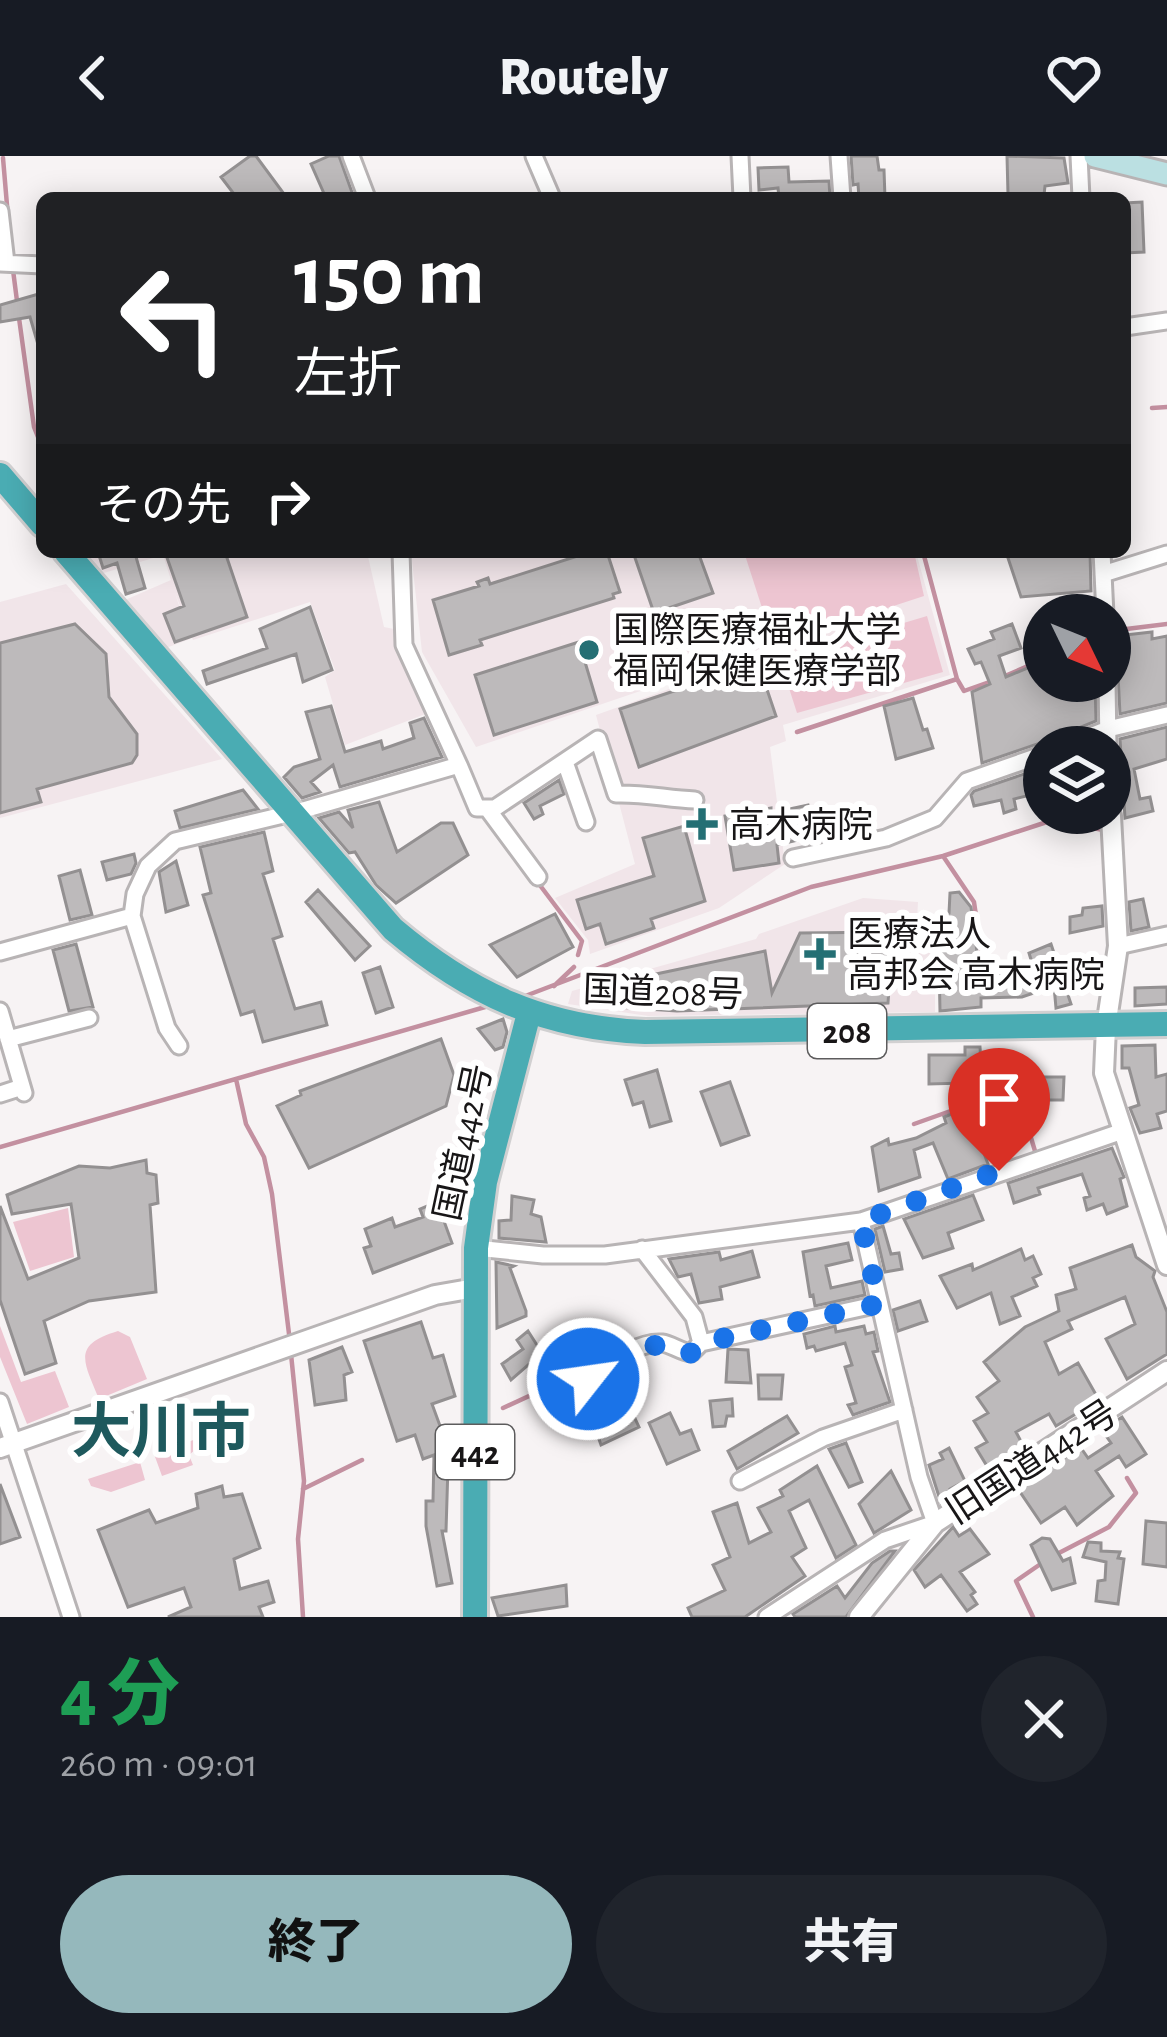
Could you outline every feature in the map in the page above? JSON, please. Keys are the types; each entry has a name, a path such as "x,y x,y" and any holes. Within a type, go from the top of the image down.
{"highway":[{"path":"0,475 36,517"},
{"name":"国道208号","path":"71,558 393,929 432,962 525,1011 570,1025 645,1032 1167,1024"},
{"name":"国道442号","path":"475,1288 485,1182 525,1011"},
{"name":"442","path":"475,1288 475,1617"}],"main road":[{"path":"1095,156 1167,174"}],"street":[{"path":"351,156 366,192"},
{"path":"534,156 549,192"},
{"path":"740,156 742,192"},
{"path":"839,156 842,192"},
{"path":"1079,156 1081,192"},
{"path":"0,211 8,263"},
{"path":"1131,326 1167,321"},
{"path":"1103,574 1167,554"},
{"path":"400,558 404,645 477,808 495,808 598,739 616,794 656,793 695,800"},
{"path":"1102,558 1104,594"},
{"path":"1121,726 1167,715"},
{"path":"793,858 903,832 940,816 967,781 1023,761"},
{"path":"565,762 586,821"},
{"path":"179,1046 167,1028 132,916 135,894 148,866 175,841 290,814 459,765"},
{"path":"487,808 538,877"},
{"path":"1112,834 1118,946 1104,1073 1167,1265"},
{"path":"0,952 132,916"},
{"path":"1118,946 1167,935"},
{"path":"0,1011 23,1090 0,1094"},
{"path":"8,1040 89,1018"},
{"path":"476,1248 605,1255 861,1221 1120,1132"},
{"path":"767,1617 885,1540 935,1523 919,1477 861,1221"},
{"path":"642,1250 694,1317 701,1343"},
{"path":"7,1446 435,1295 475,1288"},
{"path":"588,1379 633,1351 661,1343 691,1353 701,1343 879,1304"},
{"name":"旧国道442号","path":"859,1617 935,1523 1167,1371"},
{"path":"0,1402 7,1446 71,1617"},
{"path":"740,1481 824,1438 904,1410"}],"shaded area":[{"path":"91,558 153,558 104,573"},
{"path":"164,558 368,558 384,627 399,630 428,713 345,745 325,677 335,670 310,602 193,640 175,593 190,639 166,648 125,600 171,580"},
{"name":"国際医療福祉大学 福岡保健医療学部","path":"412,558 918,558 950,675 783,725 786,741 770,747 785,864 719,908 590,954 588,940 555,898 635,864 596,715 762,656 761,650 476,747 422,652"},
{"path":"746,558 915,558 924,596 774,645"},
{"path":"66,584 222,759 0,818 0,602"},
{"path":"927,616 943,672 797,713 780,660"},
{"name":"医療法人 高邦会 高木病院","path":"863,898 918,902 917,920 935,921 935,1012 648,1016 568,1004 572,991 756,939"},
{"path":"68,1208 74,1257 30,1271 13,1222"},
{"path":"0,1326 21,1382 55,1371 69,1407 27,1424 0,1357"},
{"path":"118,1331 130,1337 147,1379 99,1399 85,1356 93,1342"},
{"path":"199,1438 201,1445 189,1455 193,1465 162,1476 154,1454"},
{"path":"140,1462 145,1480 111,1492 91,1486 88,1479"}],"building":[{"path":"256,156 283,192 232,192 221,177"},
{"path":"339,156 352,192 323,192 311,164"},
{"path":"851,156 877,156 879,170 884,170 885,192 859,192 858,184 853,185"},
{"path":"1007,156 1064,158 1068,183 1045,186 1044,192 1008,192"},
{"path":"788,167 789,182 829,181 830,192 759,190 758,168"},
{"path":"1142,202 1144,252 1131,253 1131,203"},
{"path":"36,295 36,338 30,317 0,322 0,305"},
{"path":"100,558 136,558 145,588 126,594 117,563 103,568"},
{"path":"167,558 227,558 247,617 175,642 164,614 184,606"},
{"path":"571,558 609,558 620,592 449,655 433,600 479,586 477,582 488,578 490,584"},
{"path":"635,558 700,558 713,593 654,613"},
{"path":"1008,558 1090,558 1091,591 1023,597"},
{"path":"310,607 332,670 303,682 296,654 207,684 203,671 267,648 260,629"},
{"path":"75,624 106,654 109,697 137,734 137,755 132,763 37,789 41,802 0,813 0,643"},
{"path":"1012,624 1021,648 999,656 1006,677 1023,670 1023,702 1096,702 1096,721 1084,726 1023,726 1023,749 982,763 972,692 990,684 981,662 975,664 968,649 994,639 991,632"},
{"path":"1152,632 1152,639 1167,636 1167,703 1120,714 1119,702 1131,702 1131,634"},
{"path":"579,642 597,702 494,735 475,675"},
{"path":"758,663 776,716 639,767 620,709"},
{"path":"913,698 933,748 896,759 884,706"},
{"path":"331,706 345,752 381,741 383,749 414,738 410,723 424,718 442,757 340,787 333,765 311,782 320,792 302,798 284,777 294,767 320,759 306,712"},
{"path":"1167,727 1167,759 1134,769 1140,799 1150,797 1153,811 1131,816 1131,736"},
{"path":"1023,774 1023,797 1014,799 1016,809 1004,813 1001,800 974,806 974,791"},
{"path":"559,780 564,794 540,806 543,814 534,819 524,803"},
{"path":"243,790 258,809 180,828 175,811"},
{"path":"379,802 397,852 441,823 453,823 468,855 396,903 376,885 355,852 349,853 319,818 339,812 353,828 348,810"},
{"path":"808,805 815,836 777,845 779,863 734,870 725,816"},
{"path":"684,826 705,901 651,919 654,928 606,944 600,924 586,929 577,900 654,876 643,838"},
{"path":"264,832 273,871 263,874 282,936 273,939 295,1009 321,1002 327,1025 263,1042 254,1011 241,1015 203,895 211,893 200,847"},
{"path":"134,854 131,874 107,880 102,862"},
{"path":"176,861 188,905 166,912 159,872"},
{"path":"80,870 92,915 70,920 59,876"},
{"path":"318,890 370,946 355,960 306,902"},
{"path":"959,892 971,907 979,967 999,964 1000,975 1007,976 1010,987 1037,979 1029,953 1051,944 1071,1004 1056,1008 1054,986 1022,997 981,998 981,1007 940,1011 938,915 949,913 950,893"},
{"path":"1143,899 1149,927 1131,931 1129,902"},
{"path":"1102,906 1103,926 1070,933 1070,917 1082,915 1083,908"},
{"path":"555,914 573,947 517,977 490,945"},
{"path":"893,932 888,1003 677,1011 585,1005 607,995 604,985 765,951 772,993 800,933"},
{"path":"76,944 93,1007 69,1011 53,950"},
{"path":"380,967 393,1007 376,1013 363,973"},
{"path":"1167,987 1167,1004 1135,1006 1135,988"},
{"path":"503,1019 507,1032 503,1047 495,1050 478,1029"},
{"path":"441,1039 454,1075 446,1106 309,1168 277,1106 301,1095 300,1091"},
{"path":"1155,1045 1156,1077 1167,1074 1167,1111 1157,1114 1161,1128 1140,1133 1130,1108 1139,1105 1129,1068 1122,1068 1122,1046"},
{"path":"965,1047 980,1047 983,1095 966,1104 965,1083 929,1084 929,1055 965,1055"},
{"path":"657,1070 671,1121 650,1127 643,1102 633,1105 625,1080"},
{"path":"1026,1077 1064,1077 1063,1100 1026,1100"},
{"path":"730,1082 749,1135 721,1145 701,1092"},
{"path":"967,1108 988,1164 948,1179 933,1143 914,1150 920,1177 879,1191 872,1147 888,1139 889,1145 916,1138 946,1123 944,1117"},
{"path":"1112,1148 1124,1177 1120,1179 1127,1206 1107,1214 1103,1204 1087,1210 1084,1198 1090,1196 1082,1174 1038,1188 1040,1194 1014,1203 1008,1183"},
{"path":"146,1160 147,1173 156,1175 158,1203 150,1205 156,1292 89,1301 44,1321 56,1363 25,1374 0,1300 0,1206 28,1279 79,1258 71,1204 12,1214 7,1195 79,1166 110,1168"},
{"path":"973,1195 983,1220 948,1233 953,1248 923,1258 904,1219"},
{"path":"512,1196 534,1200 531,1214 541,1217 546,1242 499,1238 499,1221 511,1220"},
{"path":"437,1202 452,1243 373,1273 364,1248 371,1246 365,1229 392,1218 395,1227 423,1217 420,1209"},
{"path":"883,1226 891,1254 899,1253 902,1269 885,1272 875,1229"},
{"path":"848,1243 852,1260 826,1266 831,1288 862,1281 865,1295 815,1306 803,1252"},
{"path":"1132,1245 1136,1257 1155,1271 1153,1277 1167,1312 1167,1354 1127,1379 1106,1339 1135,1324 1125,1297 1068,1321 1072,1329 1045,1342 1059,1374 1078,1363 1099,1400 1056,1426 1049,1414 1016,1432 1024,1447 990,1471 976,1448 987,1442 974,1421 988,1413 977,1397 999,1381 984,1362 1025,1327 1059,1311 1056,1295 1076,1289 1070,1268"},
{"path":"1021,1249 1025,1260 1033,1256 1041,1274 1033,1278 1037,1286 1012,1297 1020,1316 1000,1324 991,1293 957,1308 940,1276 972,1264 973,1270"},
{"path":"752,1251 759,1277 720,1287 722,1299 699,1303 691,1274 678,1277 669,1259 719,1252 721,1260"},
{"path":"496,1262 514,1266 510,1268 526,1311 526,1316 497,1328"},
{"path":"920,1301 927,1321 898,1331 893,1310"},
{"path":"421,1322 433,1358 443,1355 455,1396 432,1404 454,1464 448,1466 446,1531 442,1531 452,1583 437,1586 426,1526 426,1501 433,1501 434,1455 423,1459 415,1435 397,1441 364,1341"},
{"path":"835,1326 836,1332 864,1326 866,1334 874,1332 878,1351 873,1352 890,1402 853,1415 848,1405 856,1403 845,1367 852,1365 845,1343 816,1351 814,1346 807,1348 804,1334"},
{"path":"528,1331 542,1353 511,1380 502,1364 523,1349 517,1340"},
{"path":"342,1347 352,1372 344,1375 346,1400 315,1405 309,1360"},
{"path":"728,1349 748,1350 751,1383 726,1382"},
{"path":"758,1375 783,1375 781,1399 759,1399"},
{"path":"624,1395 639,1427 601,1445 594,1425 607,1419 601,1406"},
{"path":"732,1399 733,1416 727,1416 725,1426 713,1427 710,1401"},
{"path":"670,1413 680,1434 691,1430 699,1450 667,1464 649,1423"},
{"path":"787,1416 798,1433 737,1469 728,1451"},
{"path":"1122,1417 1146,1454 1126,1467 1119,1456 1096,1471 1113,1496 1077,1525 1065,1507 1041,1523 1016,1486 1081,1448 1088,1458 1111,1443 1102,1430"},
{"path":"846,1443 862,1482 849,1487 829,1449"},
{"path":"949,1448 965,1481 950,1489 952,1496 941,1503 929,1465 943,1459 940,1453"},
{"path":"817,1466 856,1545 836,1558 809,1500 789,1511 806,1548 792,1557 805,1576 745,1617 692,1617 688,1608 725,1590 713,1565 730,1557 713,1512 737,1503 749,1543 771,1532 758,1508 783,1496 780,1490"},
{"path":"891,1471 911,1510 874,1533 859,1504"},
{"path":"0,1484 20,1537 0,1544"},
{"path":"222,1486 224,1497 242,1494 260,1548 234,1559 240,1589 268,1581 274,1602 259,1607 263,1617 168,1617 191,1607 184,1588 128,1607 98,1530 149,1510 156,1523 198,1508 196,1494"},
{"path":"1146,1521 1167,1523 1167,1567 1143,1564"},
{"path":"953,1527 959,1536 970,1529 989,1554 960,1572 975,1592 971,1595 977,1604 967,1611 941,1575 925,1587 914,1570"},
{"path":"1050,1539 1063,1561 1070,1558 1075,1583 1052,1590 1031,1545"},
{"path":"1088,1542 1101,1543 1101,1551 1120,1552 1118,1558 1124,1559 1118,1604 1096,1601 1106,1562 1083,1557"},
{"path":"895,1551 846,1617 795,1617 793,1614 837,1586 845,1598 872,1563"},
{"path":"566,1585 567,1606 498,1616 492,1598"}],"waterway":[{"path":"3,158 8,217"},
{"path":"13,270 17,301"},
{"path":"19,318 36,432"},
{"path":"1152,408 1167,407"},
{"path":"797,732 957,679 925,558"},
{"path":"1131,628 1167,624"},
{"path":"1005,676 1023,668"},
{"path":"957,679 964,691 995,680"},
{"path":"520,998 811,887 943,856 1023,830"},
{"path":"943,856 974,902 983,964"},
{"path":"539,884 582,941 578,955"},
{"path":"554,986 574,967"},
{"path":"0,1147 492,1005"},
{"path":"236,1079 246,1124 264,1157 272,1194 290,1342"},
{"path":"914,1124 973,1103 997,1083 1018,1105 1035,1151"},
{"path":"291,1354 304,1481 298,1539 303,1617"},
{"path":"503,1408 594,1366"},
{"path":"303,1489 362,1460"},
{"path":"1057,1554 1109,1527 1136,1493 1127,1478"},
{"path":"1033,1617 1016,1581 1042,1563"}],"place":[{"name":"国際医療福祉大学 福岡保健医療学部","path":"589,650"},
{"name":"高木病院","path":"702,824"},
{"name":"医療法人 高邦会 高木病院","path":"820,954"}],"district":[{"name":"大川市","path":"161,1431"}],"route":[{"path":"588,1379 633,1351 661,1343 691,1353 701,1343 879,1304 861,1221 999,1171"}]}
